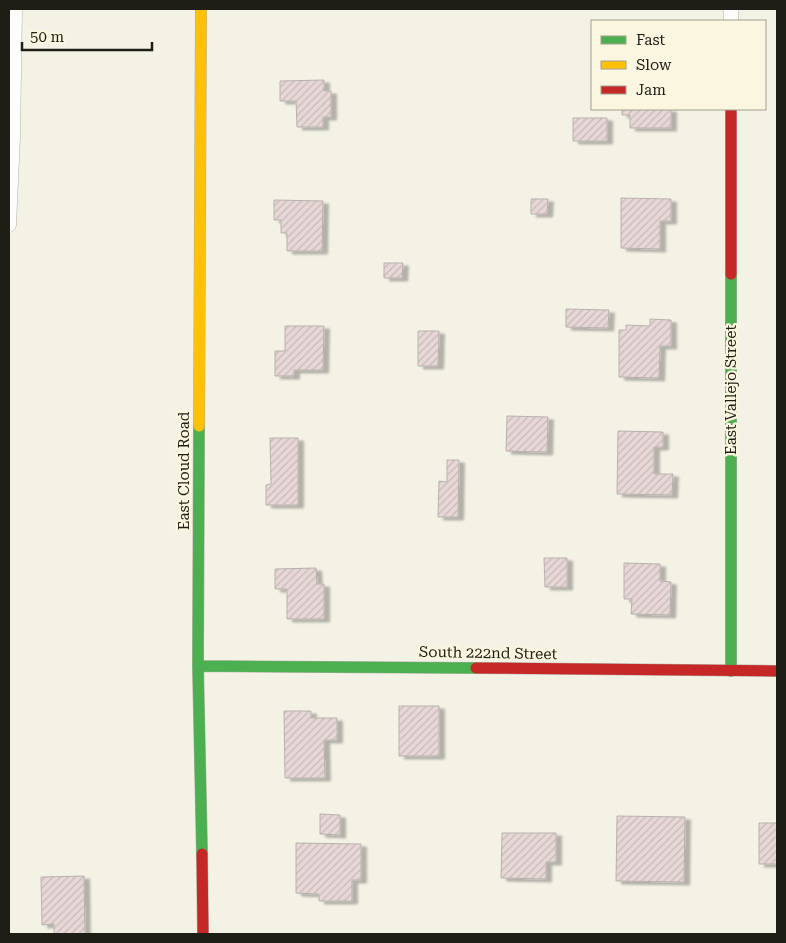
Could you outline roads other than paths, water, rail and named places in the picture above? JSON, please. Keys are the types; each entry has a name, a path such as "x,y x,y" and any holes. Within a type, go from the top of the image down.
{"street":[{"path":"9,225 13,136 15,9"},
{"name":"East Cloud Road","path":"201,9 198,666 203,934"},
{"name":"East Vallejo Street","path":"731,110 731,671"},
{"name":"South 222nd Street","path":"198,666 777,671"}]}
